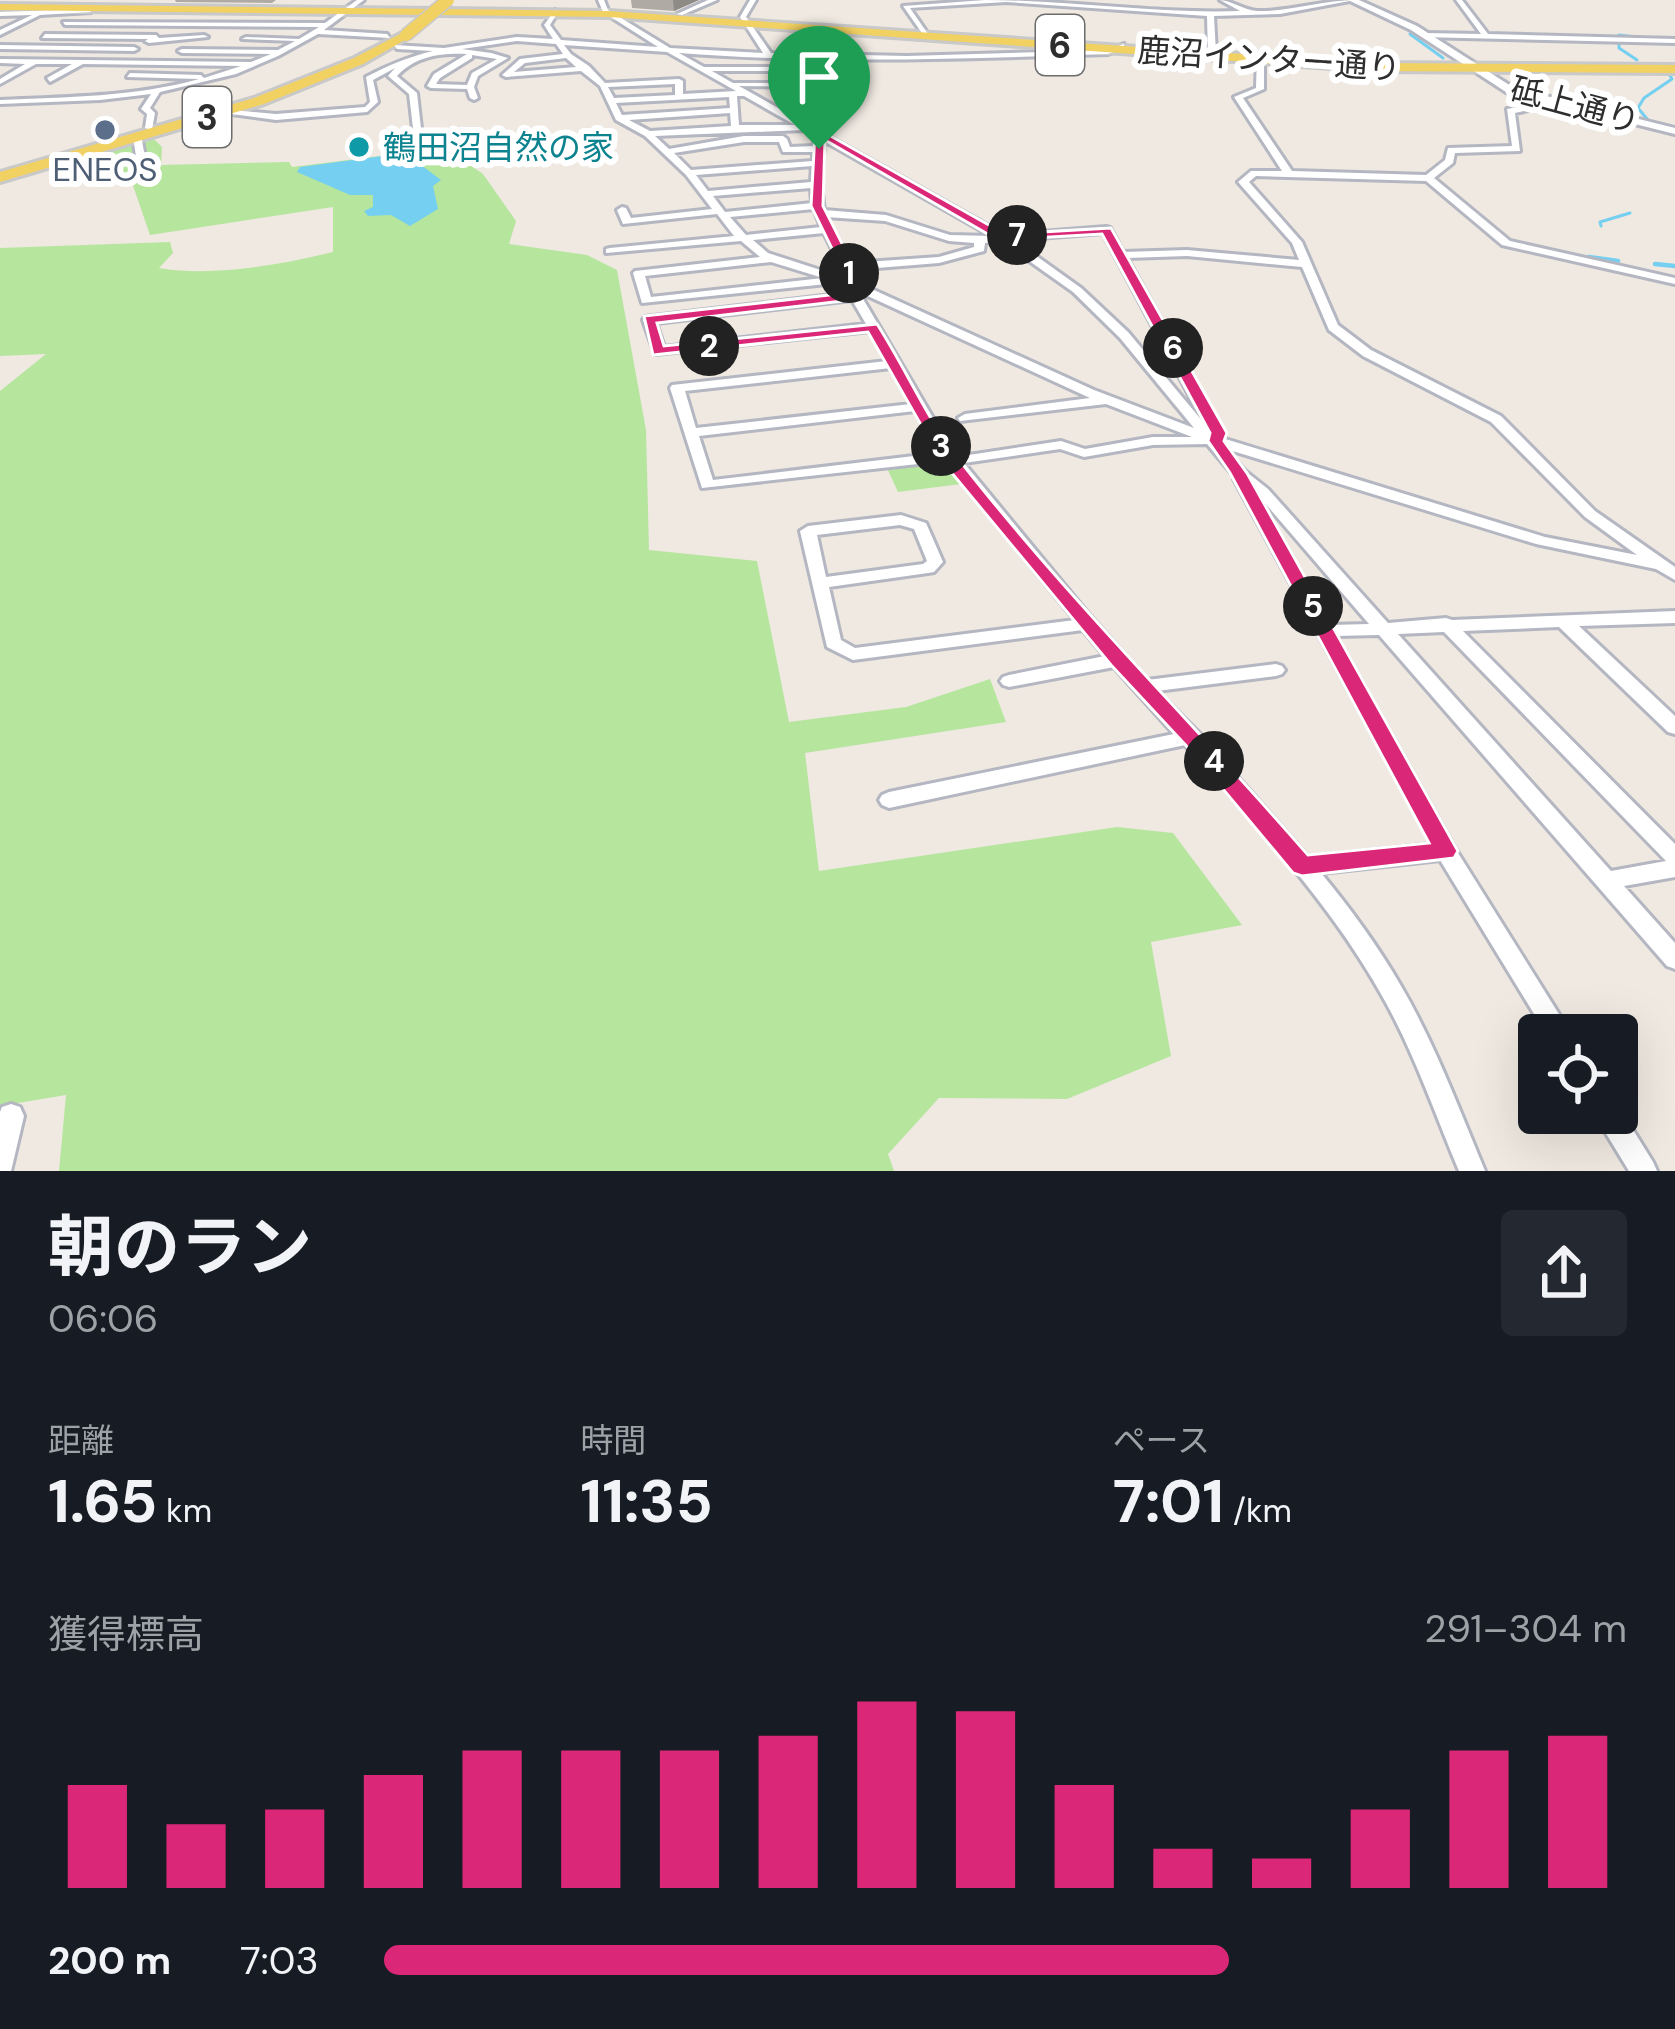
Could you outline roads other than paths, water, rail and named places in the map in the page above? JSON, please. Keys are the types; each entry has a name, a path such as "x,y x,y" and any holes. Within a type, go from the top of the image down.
{"main road":[{"name":"3","path":"143,132 286,89 397,38 439,5"},
{"name":"3","path":"397,38 439,5"},
{"name":"鹿沼インター通り","path":"0,11 86,6 354,6"},
{"name":"鹿沼インター通り","path":"86,6 605,8 1260,59 1474,69 1675,67"},
{"name":"鹿沼インター通り","path":"605,8 745,19"},
{"name":"鹿沼インター通り","path":"1120,48 1260,59"},
{"name":"3","path":"0,174 286,89"}],"street":[{"path":"680,14 715,0"},
{"path":"754,0 745,19 769,56"},
{"path":"924,33 906,6 1003,0 1250,14 1352,0"},
{"path":"1223,0 1250,14"},
{"name":"砥上通り","path":"1352,0 1424,34 1510,90 1547,103 1675,131"},
{"path":"1459,0 1486,36"},
{"path":"2,62 86,6"},
{"path":"0,11 86,6 157,13"},
{"path":"0,102 156,92 224,77 317,32 354,6"},
{"path":"605,8 671,56 703,69 816,143 1003,238 1077,290 1124,334 1239,473 1446,851 1547,1014"},
{"path":"192,23 217,9"},
{"path":"0,11 23,22"},
{"path":"470,87 431,86 472,49 553,11 568,56 603,85 620,118 647,134 688,173 720,213 771,259 847,282 1106,400 1216,441 1542,541 1657,563"},
{"path":"0,33 43,12"},
{"path":"1210,14 1212,53"},
{"path":"65,22 326,25"},
{"path":"162,63 226,23"},
{"path":"227,51 268,24"},
{"path":"317,32 397,38 429,50 472,49 517,39 671,56 1120,48"},
{"path":"1424,34 1675,41"},
{"path":"45,36 204,37"},
{"path":"111,62 155,37"},
{"path":"246,38 303,39"},
{"path":"0,47 134,49"},
{"path":"472,49 504,58 475,75 470,87 474,98"},
{"path":"221,112 276,116 367,109 374,102 369,79 429,50"},
{"path":"418,137 413,93 393,73 444,50"},
{"path":"182,51 279,52"},
{"path":"568,56 523,62 506,75 586,68"},
{"path":"609,100 804,85 811,56"},
{"path":"1260,59 1260,89 1238,97 1289,174"},
{"path":"0,82 35,61"},
{"path":"2,62 255,64"},
{"path":"50,80 82,62"},
{"path":"417,64 450,67"},
{"path":"703,69 807,69"},
{"path":"130,75 224,77"},
{"path":"603,85 679,81 679,97"},
{"path":"735,128 737,90"},
{"path":"152,170 143,170 143,132 151,113 145,109 156,92"},
{"path":"1428,178 1450,161 1451,150 1517,148 1510,111 1547,103"},
{"path":"620,118 735,110"},
{"path":"647,134 735,128 816,143"},
{"path":"666,152 745,140 783,139 786,150 816,143"},
{"path":"688,173 816,143"},
{"path":"816,143 818,210 825,230 847,282 947,456 1118,660 1191,736 1302,866 1382,974 1414,1034 1472,1171"},
{"path":"1675,281 1506,243 1428,178 1254,173 1243,182 1297,242 1333,327 1367,353 1496,418 1590,514 1675,575"},
{"path":"704,194 818,184"},
{"path":"622,210 626,222 818,210 886,218 949,238 979,240 1106,230 1219,433 1216,441"},
{"path":"610,251 825,230"},
{"path":"872,327 658,352 649,320 939,260 980,249 979,240"},
{"path":"1121,254 1187,253 1306,264"},
{"path":"771,259 639,273 646,301 847,282"},
{"path":"892,364 677,388 706,484 947,456 970,459 1061,445 1084,454 1154,442 1216,441"},
{"path":"965,418 1106,400"},
{"path":"691,433 916,407"},
{"path":"1239,473 1263,492 1675,958"},
{"path":"820,583 920,573 934,562 921,526 911,522 808,531 833,644 853,654 1089,624"},
{"path":"1327,631 1674,618"},
{"path":"1562,620 1675,727"},
{"path":"1445,624 1675,857"},
{"path":"1010,681 1118,660"},
{"path":"1143,687 1276,670"},
{"path":"889,800 1191,736"},
{"path":"1302,866 1446,851"},
{"path":"1607,881 1675,868"},
{"path":"0,1166 11,1116"},
{"path":"1621,1134 1644,1171"}],"water":[{"path":"405,153 441,180 433,186 438,209 410,226 391,215 368,216 364,211 373,207 373,195 350,195 297,172 300,167"}],"waterway":[{"path":"1410,34 1443,58"},
{"path":"1637,60 1619,48 1619,35 1652,39"},
{"path":"1652,125 1638,108 1644,98 1672,79 1669,74"},
{"path":"1601,226 1600,222 1630,213"},
{"path":"1589,257 1618,261"},
{"path":"1655,264 1675,266"}],"place":[{"name":"ENEOS","path":"105,130"},
{"name":"鶴田沼自然の家","path":"359,147"}]}
